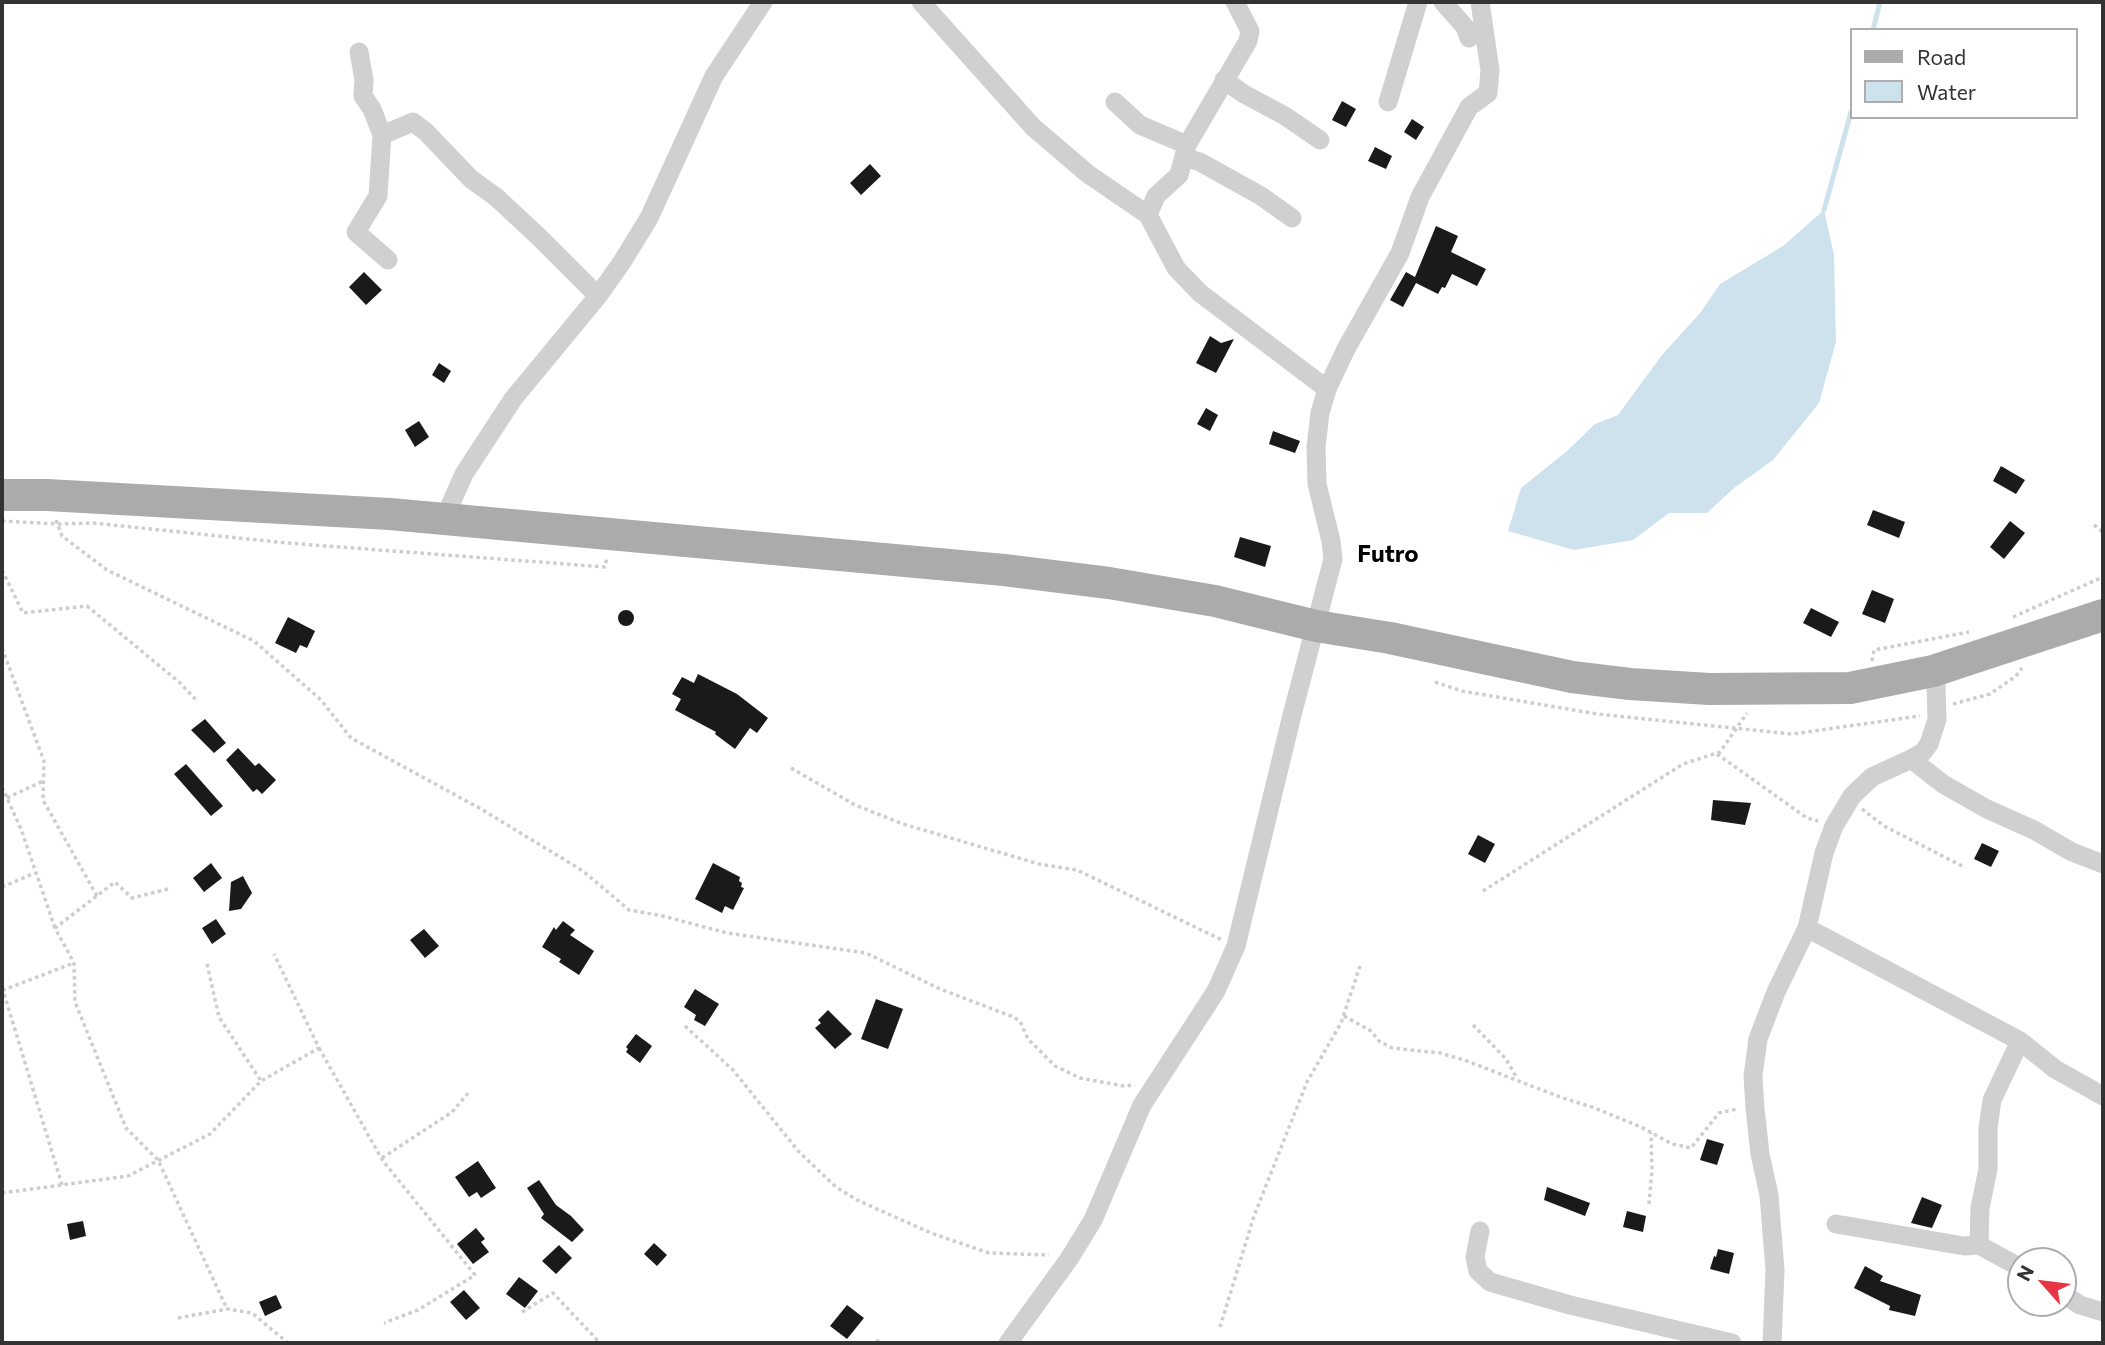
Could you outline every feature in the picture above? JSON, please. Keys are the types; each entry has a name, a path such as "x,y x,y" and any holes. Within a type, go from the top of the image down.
{"main road":[{"path":"2,495 52,510 444,519 1004,570 1109,583 1215,601 1316,626 1572,677 1630,684 1748,689 1850,688 1933,671 2103,615"}],"street":[{"path":"921,2 1033,127 1088,174 1148,215 1176,268 1200,293 1327,389"},
{"path":"1148,215 1156,196 1179,175 1185,151 1248,41 1250,32 1235,2"},
{"path":"1388,102 1418,2"},
{"path":"1443,2 1465,27 1469,38"},
{"path":"1008,1343 1093,1220 1142,1105 1216,990 1236,946 1333,559 1317,484 1320,413 1327,389 1346,349 1400,253 1426,186 1469,107 1488,93 1490,70 1480,2"},
{"path":"444,519 464,474 513,399 598,296 649,218 714,76 754,5"},
{"path":"359,52 364,80 363,96 372,109 382,135 378,196 356,232 388,260"},
{"path":"1224,80 1320,140"},
{"path":"1115,102 1140,125 1261,196 1292,218"},
{"path":"382,135 413,122 471,179 496,197 598,296"},
{"path":"1772,1343 1776,1270 1769,1195 1760,1154 1755,1108 1754,1076 1758,1040 1776,992 1807,928 1824,853 1834,826 1849,800 1872,777 1911,759 1930,744 1937,719 1933,671"},
{"path":"1911,759 1943,784 1987,809 2034,830 2072,852 2103,864"},
{"path":"1807,928 2020,1041 2055,1069 2103,1096"},
{"path":"1979,1245 1980,1208 1988,1169 1988,1128 1992,1100 2020,1041"},
{"path":"1836,1224 1964,1246 1979,1245 2007,1260"},
{"path":"1479,1231 1475,1257 1478,1271 1490,1282 1732,1343"},
{"path":"2077,1304 2103,1312"}],"path":[{"path":"52,510 62,536 107,570 254,641 321,700 351,738 481,809 583,871 629,910 727,933 866,953 940,989 1020,1021 1028,1039 1055,1066 1080,1078 1124,1086 1155,1084"},
{"path":"2,521 52,510 93,523 287,543 605,567 613,535"},
{"path":"2094,525 2103,532"},
{"path":"2,570 23,612 86,606 179,682 198,702"},
{"path":"2008,620 2103,577"},
{"path":"1872,663 1874,650 1972,631"},
{"path":"2,648 44,761 43,800 97,896"},
{"path":"1483,891 1683,764 1720,752 1747,714 1748,689"},
{"path":"1717,754 1807,818 1834,826"},
{"path":"791,768 855,805 903,824 1039,864 1077,870 1236,946"},
{"path":"7,798 44,780"},
{"path":"2,787 21,829 55,928 74,964 75,1002 125,1128 158,1160 227,1310"},
{"path":"1849,800 1884,826 1964,867"},
{"path":"2,887 35,873"},
{"path":"55,928 116,883 131,898 168,889"},
{"path":"274,954 319,1048 382,1158 475,1275 418,1310 384,1323"},
{"path":"62,1185 3,990 74,964"},
{"path":"208,964 219,1017 261,1081"},
{"path":"1220,1327 1254,1216 1307,1082 1344,1016 1360,966"},
{"path":"1344,1016 1371,1031 1379,1041 1392,1048 1440,1053 1464,1059 1592,1107 1672,1143 1691,1148 1719,1113 1755,1108"},
{"path":"1473,1025 1506,1059 1518,1080"},
{"path":"685,1026 733,1070 799,1152 836,1187 857,1200 931,1233 989,1253 1046,1256 1075,1249"},
{"path":"2,1194 128,1176 210,1134 261,1081 319,1048"},
{"path":"382,1158 452,1112 469,1092"},
{"path":"1649,1205 1651,1132"},
{"path":"522,1312 553,1293 600,1343"},
{"path":"178,1318 227,1310 252,1313 288,1343"}],"water":[{"path":"1824,210 1834,255 1836,342 1819,403 1773,460 1734,488 1707,513 1669,513 1633,540 1574,550 1508,531 1521,488 1567,451 1595,424 1618,415 1662,355 1700,313 1720,284 1783,246"}],"building":[{"path":"1342,101 1356,109 1346,127 1332,120"},
{"path":"1412,119 1424,127 1416,140 1404,132"},
{"path":"1375,147 1392,156 1386,169 1368,161"},
{"path":"870,164 881,176 861,195 850,183"},
{"path":"1436,226 1458,236 1451,252 1486,269 1477,286 1452,274 1445,288 1442,287 1438,294 1416,283 1403,307 1390,300 1406,272 1415,277"},
{"path":"364,272 382,290 366,305 349,287"},
{"path":"1210,336 1221,343 1234,339 1216,373 1196,363"},
{"path":"439,363 451,371 444,383 432,375"},
{"path":"1206,408 1218,415 1210,431 1197,424"},
{"path":"419,421 429,437 415,447 405,430"},
{"path":"1273,431 1300,441 1295,453 1269,444"},
{"path":"2001,466 2025,480 2016,494 1993,481"},
{"path":"1873,510 1905,522 1899,538 1867,525"},
{"path":"2010,521 2025,533 2004,559 1990,547"},
{"path":"1240,537 1271,546 1265,567 1234,557"},
{"path":"1872,590 1894,599 1885,623 1862,614"},
{"path":"1811,608 1839,622 1831,637 1803,623"},
{"path":"626,610 632,612 632,624 626,626 620,624 618,618 620,612"},
{"path":"288,617 315,631 307,648 300,645 296,653 275,643"},
{"path":"698,674 737,694 768,718 757,733 750,728 735,749 715,734 716,732 675,710 681,699 672,694 682,677 694,683"},
{"path":"205,719 226,743 214,753 191,730"},
{"path":"238,748 255,766 259,763 276,780 262,794 257,789 253,792 226,760"},
{"path":"186,764 223,806 211,816 174,774"},
{"path":"1713,800 1751,803 1745,825 1711,820"},
{"path":"1478,835 1495,844 1485,863 1468,854"},
{"path":"1982,843 1999,851 1991,867 1974,859"},
{"path":"211,863 222,878 204,892 193,878"},
{"path":"713,863 740,877 741,887 744,888 733,910 725,906 722,913 695,899"},
{"path":"243,876 252,893 241,909 229,911 231,882"},
{"path":"216,919 226,934 212,944 202,928"},
{"path":"563,921 575,930 570,935 594,951 579,975 542,947 554,927 556,930"},
{"path":"424,929 439,946 425,958 410,940"},
{"path":"695,989 719,1004 705,1026 694,1020 696,1015 684,1007"},
{"path":"876,999 903,1009 888,1049 861,1039"},
{"path":"828,1010 852,1034 835,1049 815,1028 821,1023 818,1020"},
{"path":"636,1034 652,1046 640,1063 626,1052 626,1047"},
{"path":"1707,1139 1724,1144 1717,1165 1700,1160"},
{"path":"478,1161 496,1188 481,1198 477,1192 469,1197 455,1177"},
{"path":"539,1180 556,1205 584,1230 572,1242 541,1218 544,1214 527,1188"},
{"path":"1547,1187 1590,1203 1585,1216 1544,1200"},
{"path":"1922,1197 1942,1205 1932,1228 1911,1223"},
{"path":"1627,1211 1646,1216 1643,1232 1623,1227"},
{"path":"83,1221 86,1236 70,1240 67,1224"},
{"path":"476,1228 485,1239 481,1242 489,1252 473,1264 457,1244"},
{"path":"654,1243 667,1255 657,1266 644,1254"},
{"path":"559,1245 572,1258 556,1274 542,1261"},
{"path":"1718,1249 1734,1253 1729,1274 1710,1269"},
{"path":"1865,1266 1883,1276 1880,1281 1921,1295 1915,1316 1889,1310 1890,1306 1854,1288"},
{"path":"519,1277 538,1291 525,1308 506,1294"},
{"path":"464,1290 480,1308 466,1320 450,1302"},
{"path":"276,1295 282,1308 265,1316 259,1302"},
{"path":"847,1305 864,1318 847,1339 830,1326"}],"waterway":[{"path":"1874,28 1880,2"},
{"path":"1824,210 1850,116"}],"district":[{"name":"Futro","path":"1388,554"}]}
